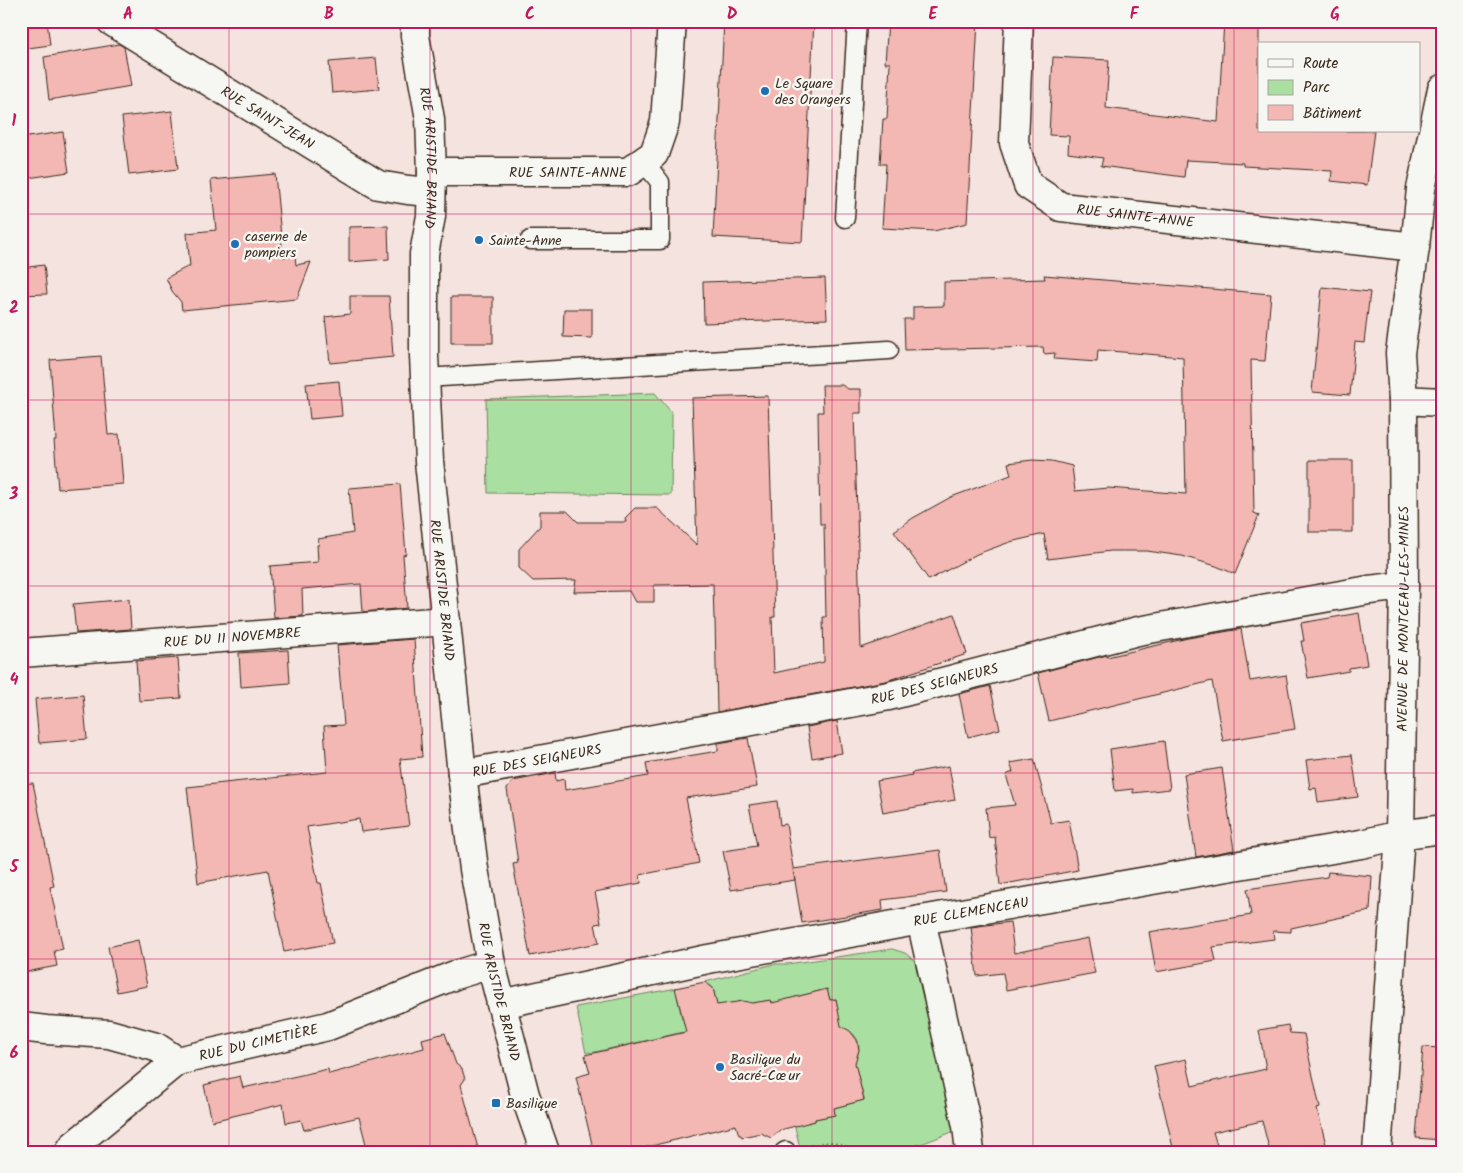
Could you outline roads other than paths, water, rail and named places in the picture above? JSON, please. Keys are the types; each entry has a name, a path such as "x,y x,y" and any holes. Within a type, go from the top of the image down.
{"street":[{"name":"RUE SAINT-JEAN","path":"111,21 378,185 408,190 432,182"},
{"name":"RUE ARISTIDE BRIAND","path":"415,21 415,36 430,119 432,182 430,216 424,254 429,461 462,774 474,869 491,964 526,1095 545,1152"},
{"name":"RUE SAINTE-ANNE","path":"432,182 628,172 654,154 666,122 672,21"},
{"name":"RUE SAINTE-ANNE","path":"1019,21 1014,143 1028,185 1061,207 1415,247"},
{"name":"AVENUE DE MONTCEAU-LES-MINES","path":"1377,1152 1400,835 1404,586 1403,400 1400,354 1421,188 1442,89"},
{"path":"1403,400 1442,402"},
{"name":"RUE DES SEIGNEURS","path":"462,774 889,696 1138,631 1369,590 1404,586"},
{"name":"RUE DU 11 NOVEMBRE","path":"21,653 446,621"},
{"name":"RUE CLEMENCEAU","path":"501,1004 708,959 1442,829"},
{"path":"921,920 967,1126 970,1152"},
{"name":"RUE DU CIMETIÈRE","path":"177,1061 328,1026 454,975 491,964"},
{"path":"21,1027 109,1034 156,1047 177,1061 73,1146 69,1152"}],"lane":[{"path":"845,218 857,21"},
{"path":"530,240 660,240 660,182 643,161"},
{"path":"426,378 889,350"}],"place":[{"name":"Le Square des Orangers","path":"765,91"},
{"name":"Sainte-Anne","path":"479,240"},
{"name":"caserne de pompiers","path":"235,244"},
{"name":"Basilique du Sacré-Cœur","path":"720,1067"},
{"name":"Basilique","path":"496,1103"}]}
